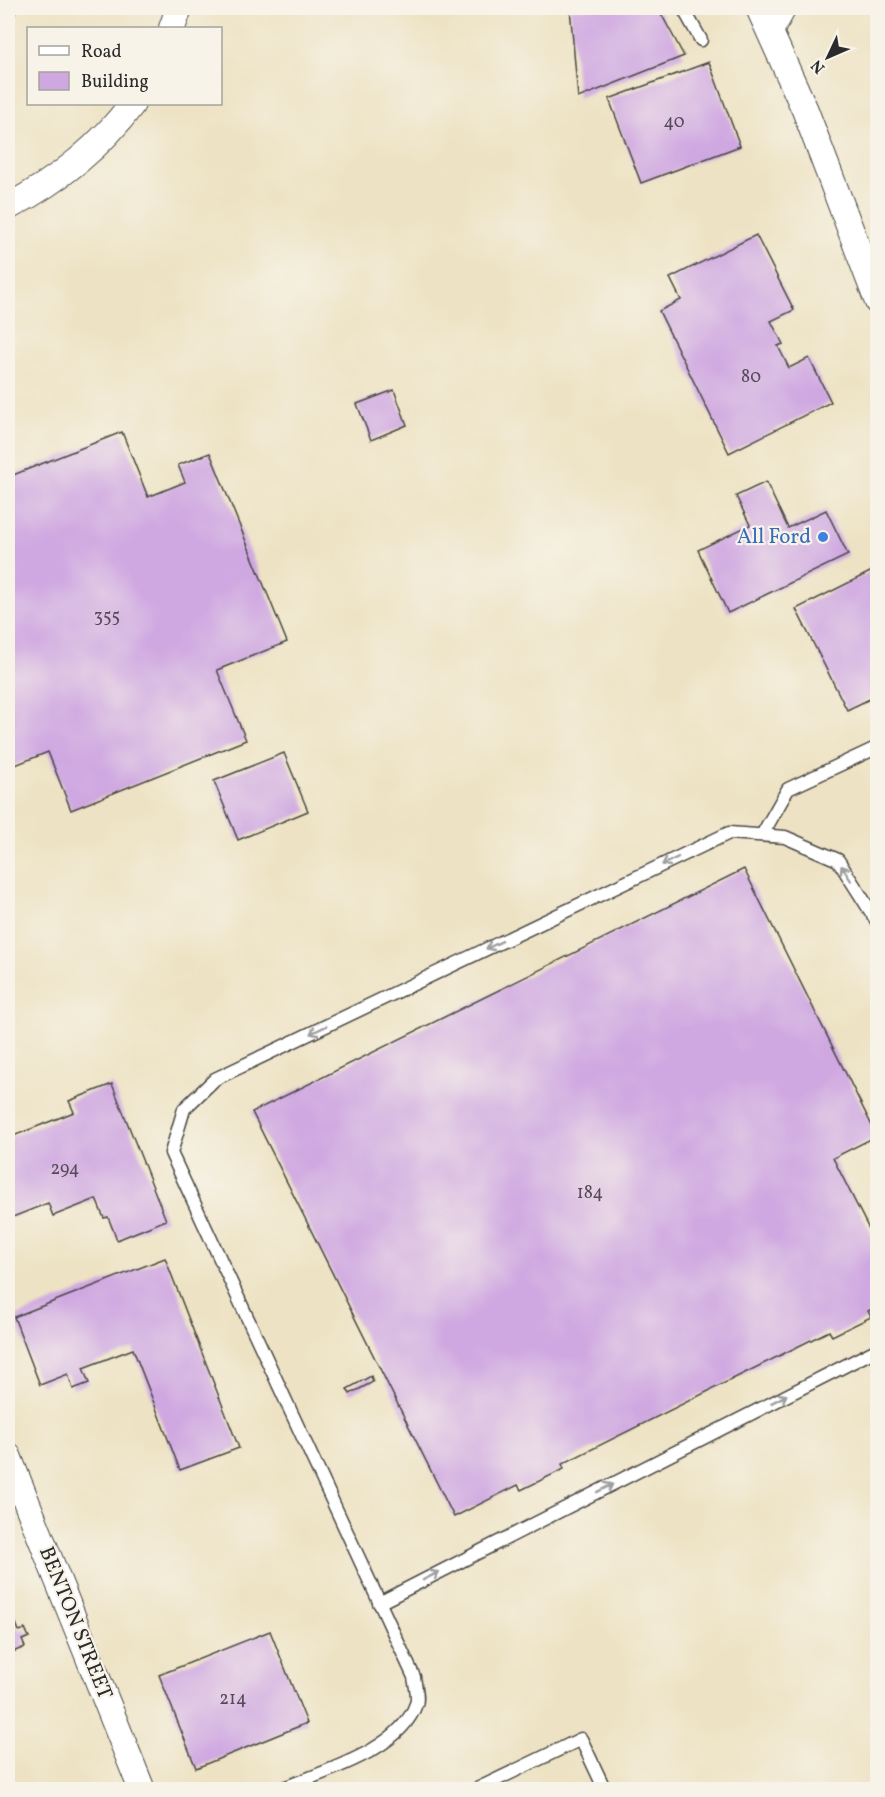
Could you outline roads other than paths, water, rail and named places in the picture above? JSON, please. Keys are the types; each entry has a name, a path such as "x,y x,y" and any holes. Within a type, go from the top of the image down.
{"street":[{"path":"172,27 179,8"},
{"path":"759,8 805,110 878,302"},
{"path":"770,31 783,8"},
{"path":"8,207 38,190 82,159 114,128 131,105"},
{"name":"BENTON STREET","path":"8,1456 142,1790"}],"lane":[{"path":"683,8 701,40"},
{"path":"762,835 788,789 878,747"},
{"path":"279,1790 372,1750 399,1732 417,1702 414,1677 171,1153 184,1109 215,1079 729,832 784,837 837,860 878,922"},
{"path":"379,1603 878,1349"},
{"path":"475,1790 581,1739 605,1790"}],"place":[{"name":"All Ford","path":"823,537"}]}
